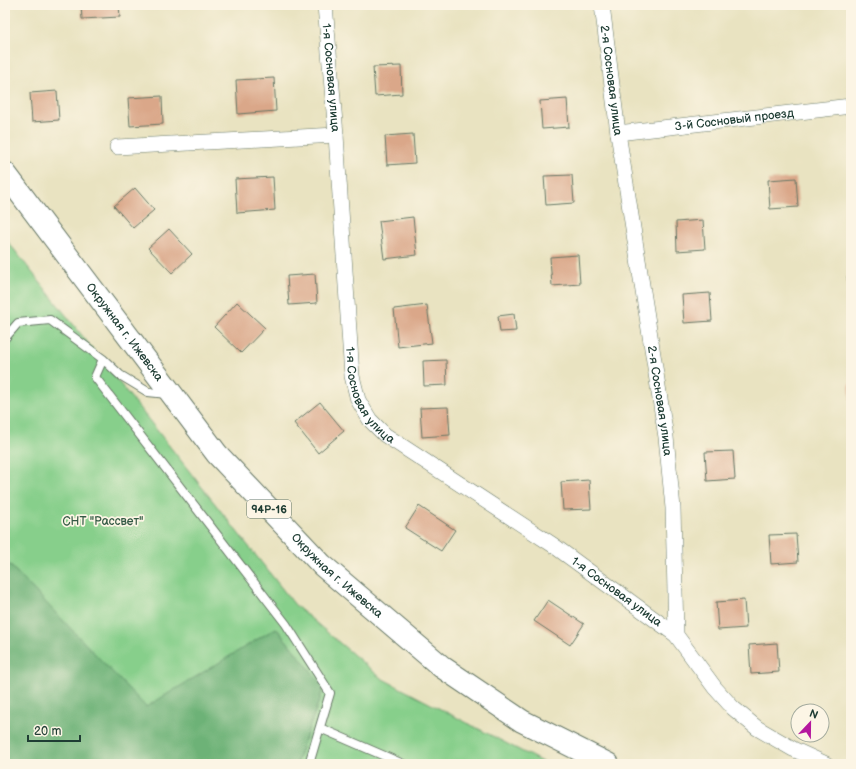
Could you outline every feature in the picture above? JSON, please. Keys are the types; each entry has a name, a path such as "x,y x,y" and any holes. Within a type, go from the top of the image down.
{"main road":[{"name":"Окружная г. Ижевска","path":"5,173 217,454 322,565 442,667 522,721 608,764"}],"street":[{"name":"1-я Сосновая улица","path":"325,5 336,135 352,376 358,400 370,420 385,435 554,545 676,635"},
{"name":"2-я Сосновая улица","path":"602,5 618,133 666,438 673,508 676,635"},
{"name":"3-й Сосновый проезд","path":"618,133 851,106"},
{"path":"117,147 336,135"},
{"path":"676,635 715,688 733,708 757,728 793,749 826,764"}],"lane":[{"path":"5,338 18,323 50,320 103,359 120,375 148,392 172,395"},
{"path":"103,359 94,377 286,624 330,693 309,764"},
{"path":"320,728 403,764"}],"green space":[{"name":"СНТ \"Рассвет\"","path":"5,238 295,605 381,678 546,764 296,764 324,687 276,628 146,708 5,560"},
{"path":"5,560 146,707 276,628 324,687 296,764 5,764"}],"building":[{"path":"81,5 119,5 120,17 82,19"},
{"path":"401,66 402,94 375,96 373,67"},
{"path":"274,78 276,111 238,114 236,80"},
{"path":"57,91 59,120 32,122 30,93"},
{"path":"162,96 163,124 130,126 128,98"},
{"path":"567,99 569,127 542,129 540,101"},
{"path":"413,134 415,163 387,165 385,136"},
{"path":"572,175 574,203 546,205 544,176"},
{"path":"273,177 275,210 237,213 235,179"},
{"path":"796,178 798,207 770,209 768,180"},
{"path":"135,188 154,210 133,228 114,206"},
{"path":"413,217 417,255 384,259 379,221"},
{"path":"703,220 705,249 677,251 676,222"},
{"path":"169,229 192,254 172,273 148,248"},
{"path":"578,255 580,284 552,286 550,257"},
{"path":"315,274 317,303 289,305 287,276"},
{"path":"847,276 851,276 851,311 850,311"},
{"path":"710,293 712,321 684,323 682,295"},
{"path":"237,302 265,328 241,353 214,327"},
{"path":"427,305 432,343 398,347 394,309"},
{"path":"514,314 516,331 500,332 498,316"},
{"path":"446,360 447,385 424,386 423,361"},
{"path":"849,383 851,383 851,400 850,400"},
{"path":"320,402 344,431 318,453 294,423"},
{"path":"448,407 450,435 422,437 420,408"},
{"path":"847,430 851,430 851,458 849,458"},
{"path":"733,451 735,479 707,481 705,452"},
{"path":"589,480 591,509 563,510 561,482"},
{"path":"419,506 455,530 441,551 405,528"},
{"path":"796,534 798,562 771,564 769,535"},
{"path":"548,600 584,624 570,645 534,621"},
{"path":"744,600 746,628 718,630 716,602"},
{"path":"777,643 779,672 751,674 749,645"}]}
